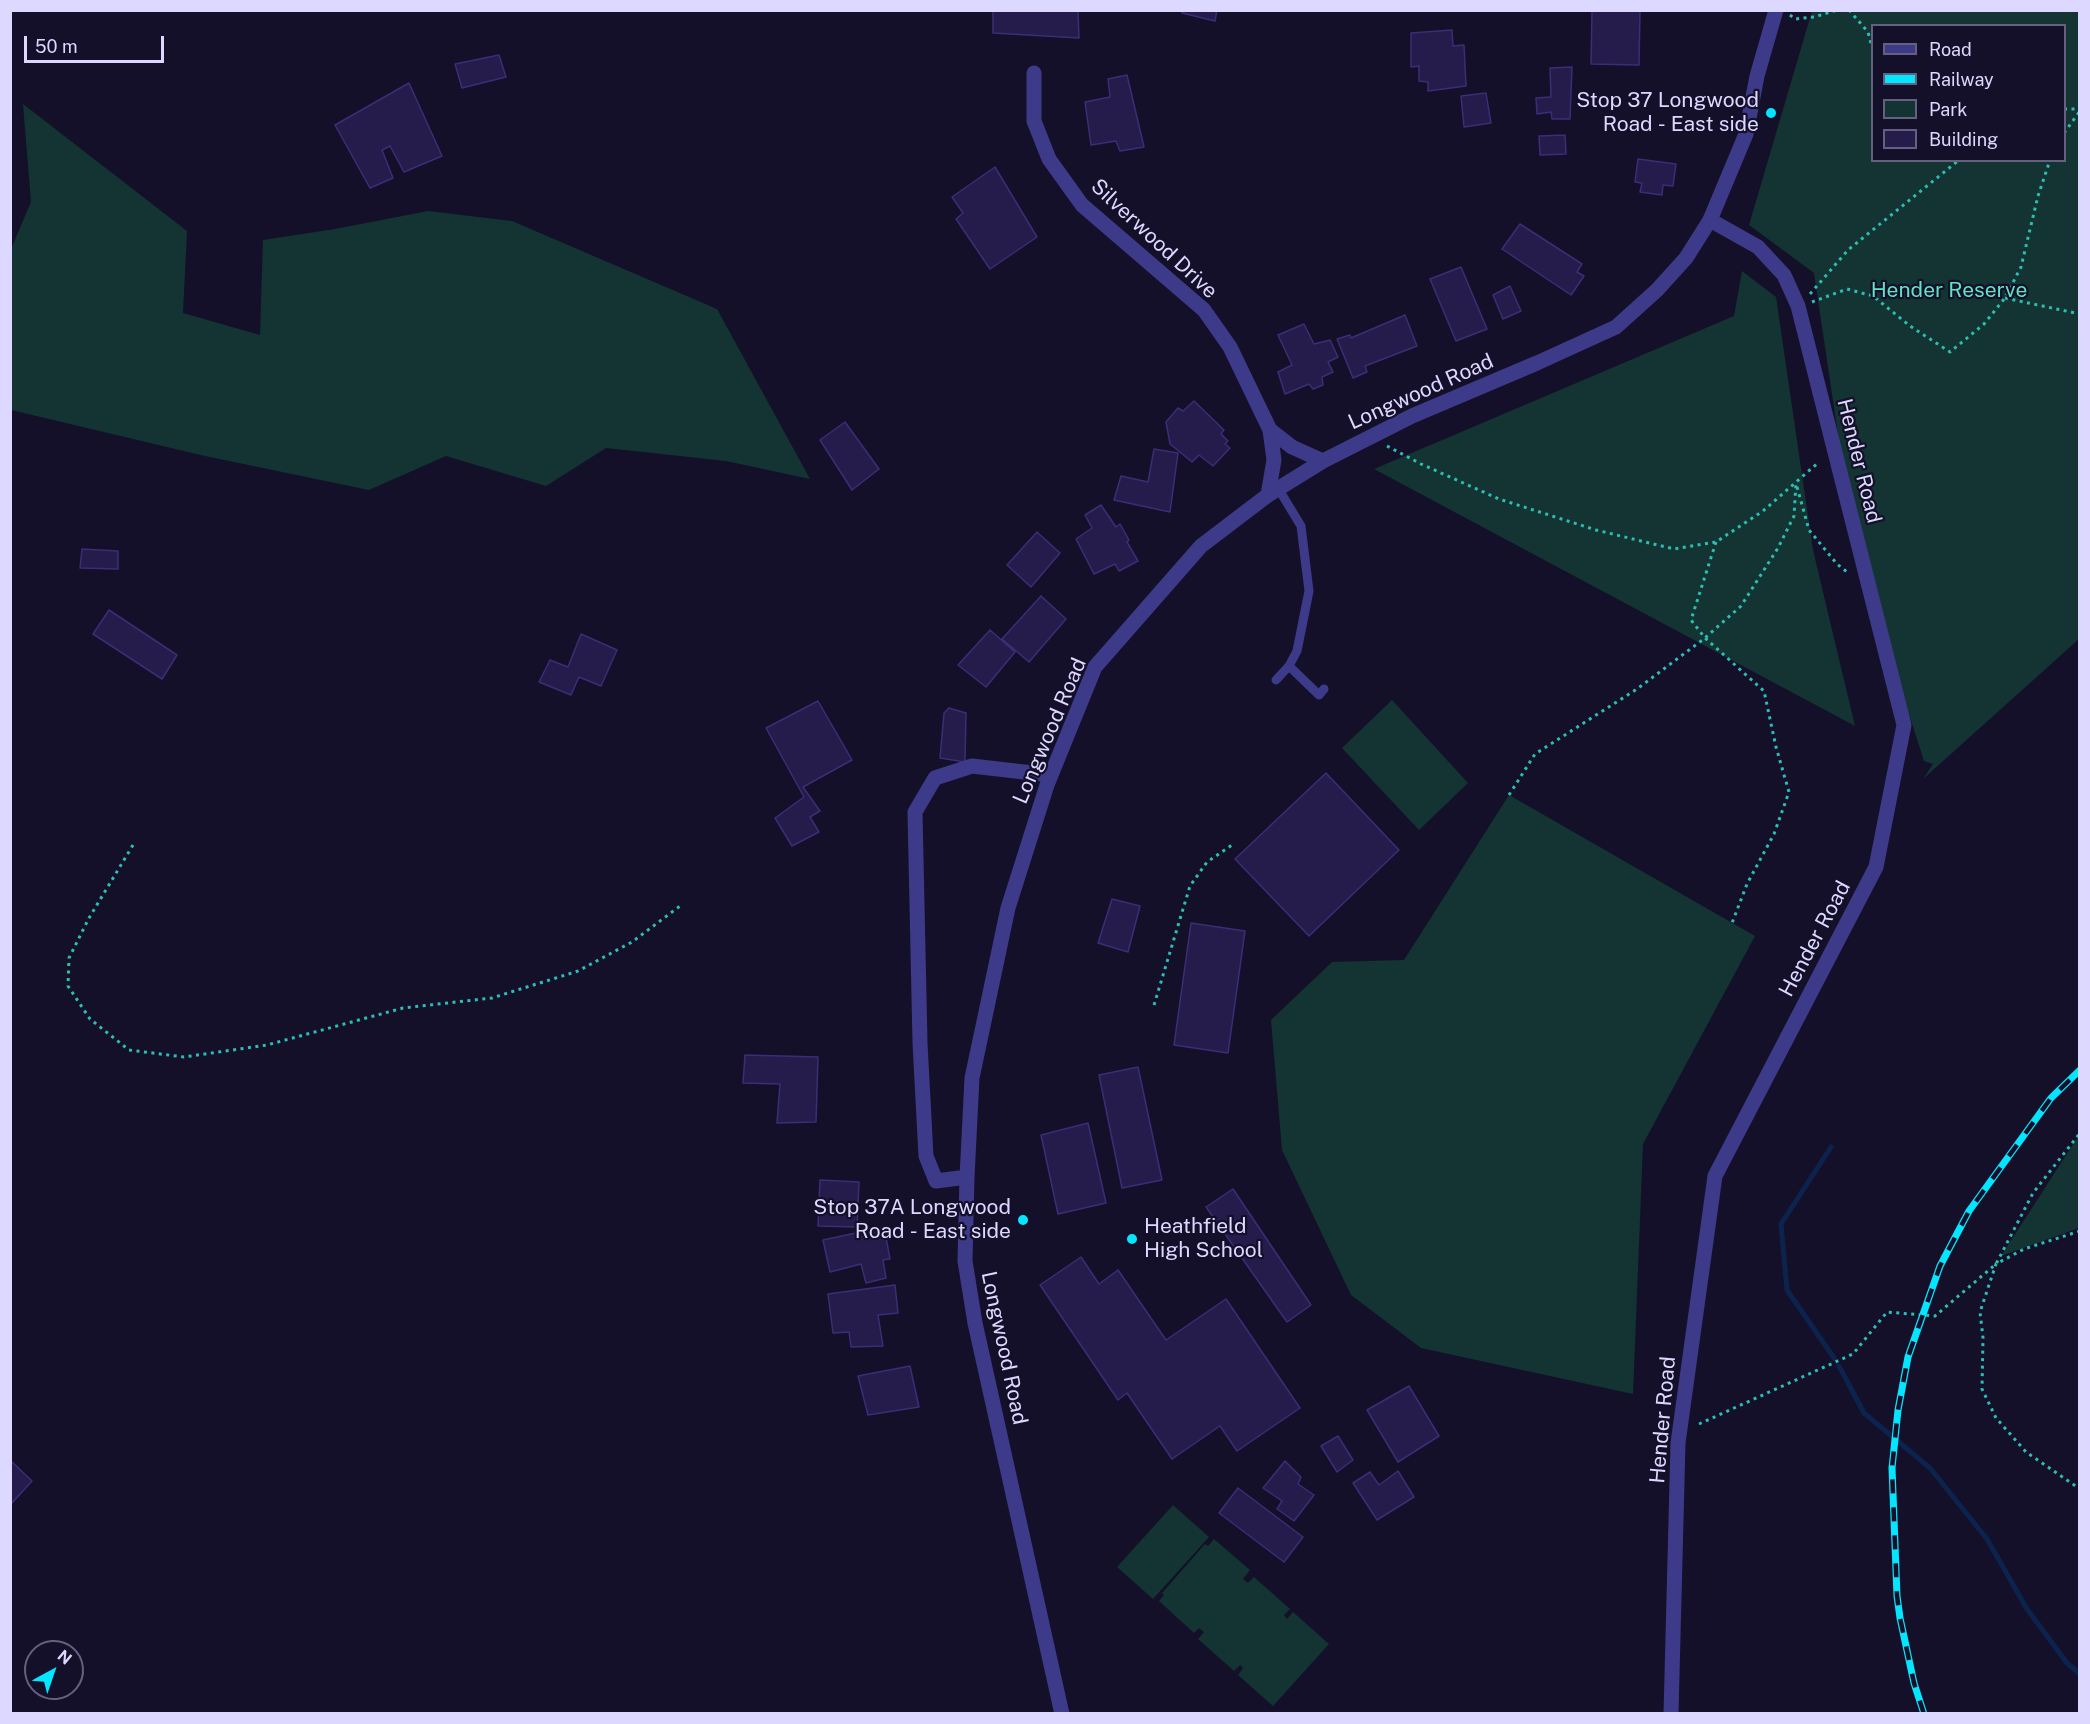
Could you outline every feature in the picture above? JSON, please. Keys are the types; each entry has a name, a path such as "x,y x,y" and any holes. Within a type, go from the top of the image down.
{"street":[{"name":"Longwood Road","path":"1062,1713 975,1323 964,1261 972,1078 1008,908 1050,776 1095,667 1201,546 1273,492 1323,461 1412,416 1616,327 1657,290 1686,258 1710,220 1746,134 1757,76 1776,10"},
{"name":"Silverwood Drive","path":"1034,73 1034,121 1048,159 1082,205 1204,310 1230,346 1270,430 1274,460 1273,492"},
{"name":"Hender Road","path":"1671,1713 1678,1443 1715,1176 1876,867 1904,725 1798,306 1784,275 1758,247 1710,220"},
{"name":"Silverwood Drive","path":"1270,430 1292,447 1323,461"},
{"path":"967,1176 936,1181 926,1156 918,973 915,812 935,778 972,766 1050,776"}],"lane":[{"path":"1273,492 1301,526 1309,591 1296,651 1289,666 1276,680"},
{"path":"1289,666 1319,695 1324,689"}],"path":[{"path":"1783,10 1795,19 1814,17 1837,10"},
{"path":"1849,10 1868,32 1871,43"},
{"path":"2066,130 2079,110"},
{"path":"1798,306 1848,250 1957,162"},
{"path":"1798,306 1847,289 1873,296 1910,326 1950,352 1984,324 2005,298 2021,267 2038,196 2049,162"},
{"path":"2005,298 2079,314"},
{"path":"1369,437 1421,464 1499,499 1596,530 1674,549 1716,542 1763,511 1834,449"},
{"path":"1796,483 1809,530 1838,564 1870,590"},
{"path":"1509,795 1536,754 1637,689 1705,638 1741,606 1778,548 1794,516 1796,483"},
{"path":"1716,542 1691,620 1705,638 1764,691 1776,747 1790,792 1774,834 1747,885 1732,923"},
{"path":"133,845 89,918 69,958 68,986 90,1019 129,1050 184,1057 267,1045 403,1008 492,998 578,970 632,942 680,906"},
{"path":"1154,1005 1190,886 1207,862 1232,846"},
{"path":"2079,1133 2032,1192 1996,1264 1980,1312 1983,1338 1982,1389 1996,1418 2026,1452 2079,1489"},
{"path":"1678,1443 1700,1423 1853,1354 1887,1312 1935,1316 1996,1264 2024,1249 2079,1232"}],"green space":[{"name":"Hender Reserve","path":"1812,11 2079,11 2079,639 1923,779 1933,764 1924,761 1854,542 1814,273 1749,225"},
{"path":"23,104 187,231 183,313 260,335 263,240 428,211 512,221 717,309 810,479 726,461 606,448 546,486 446,456 369,490 205,456 11,410 11,249 31,202"},
{"path":"1742,271 1776,297 1813,550 1855,726 1374,469 1734,316"},
{"path":"1392,700 1468,783 1419,830 1342,748"},
{"path":"1509,795 1755,936 1643,1144 1633,1394 1421,1348 1351,1295 1282,1150 1271,1020 1332,962 1404,960"},
{"path":"2079,1135 2079,1228 2001,1256"},
{"path":"1173,1505 1209,1537 1153,1599 1117,1567"},
{"path":"1214,1539 1250,1570 1243,1579 1248,1583 1254,1577 1290,1609 1284,1615 1287,1619 1293,1612 1329,1644 1273,1706 1238,1675 1243,1668 1240,1665 1234,1671 1198,1639 1204,1632 1199,1628 1194,1633 1159,1601 1164,1595 1162,1593 1205,1544 1208,1546"}],"building":[{"path":"993,10 1078,10 1079,38 993,33"},
{"path":"1182,10 1217,10 1215,21 1182,13"},
{"path":"1640,10 1639,65 1591,64 1592,11"},
{"path":"1452,30 1453,46 1464,45 1466,86 1428,91 1428,82 1419,81 1419,66 1411,67 1411,33"},
{"path":"499,55 506,77 462,88 455,64"},
{"path":"1572,67 1570,119 1552,119 1551,112 1537,114 1536,98 1551,97 1550,68"},
{"path":"1127,75 1144,147 1120,151 1116,141 1091,145 1085,102 1110,97 1108,79"},
{"path":"409,83 442,156 404,172 390,146 382,150 393,178 370,188 335,125"},
{"path":"1486,93 1491,123 1464,127 1461,96"},
{"path":"1565,135 1566,154 1540,155 1539,136"},
{"path":"1638,159 1676,164 1673,186 1663,185 1662,195 1640,192 1642,183 1635,182"},
{"path":"995,167 1037,237 990,269 956,219 963,213 952,197"},
{"path":"1520,224 1582,264 1577,272 1584,276 1571,295 1502,249"},
{"path":"1461,267 1487,329 1456,341 1430,279"},
{"path":"1510,286 1521,311 1503,319 1493,295"},
{"path":"1405,315 1417,346 1365,366 1367,372 1353,378 1337,339 1350,335 1351,338"},
{"path":"1304,324 1314,344 1330,340 1338,357 1328,362 1333,372 1322,377 1323,385 1313,389 1309,384 1285,394 1278,372 1292,365 1278,335"},
{"path":"1194,401 1224,430 1221,434 1228,441 1225,444 1230,448 1213,466 1199,455 1192,462 1170,444 1166,422 1178,408 1183,411"},
{"path":"845,422 879,469 852,490 820,440"},
{"path":"1154,449 1178,453 1170,512 1114,500 1121,476 1148,482"},
{"path":"1101,505 1116,527 1120,524 1138,561 1119,571 1115,564 1094,574 1076,539 1092,528 1085,515"},
{"path":"1037,532 1060,553 1031,587 1007,565"},
{"path":"82,549 118,551 118,569 80,568"},
{"path":"1041,596 1066,619 1029,662 1002,639"},
{"path":"109,610 177,655 162,679 93,634"},
{"path":"990,630 1015,652 986,687 958,665"},
{"path":"581,634 617,650 601,686 579,677 571,695 539,682 550,660 568,667"},
{"path":"818,701 852,760 803,787 820,811 810,817 819,832 792,846 775,818 804,797 766,728"},
{"path":"949,708 966,713 965,762 940,758 944,713"},
{"path":"1326,773 1399,850 1309,936 1235,859"},
{"path":"1112,899 1140,906 1128,952 1098,943"},
{"path":"1191,923 1245,931 1228,1053 1174,1045"},
{"path":"745,1055 818,1057 816,1122 777,1123 780,1084 743,1083"},
{"path":"1138,1067 1162,1180 1122,1188 1099,1075"},
{"path":"1088,1123 1106,1203 1058,1214 1041,1135"},
{"path":"820,1180 859,1182 857,1227 818,1226"},
{"path":"1233,1189 1311,1305 1287,1322 1206,1207"},
{"path":"884,1227 890,1259 883,1260 886,1278 866,1283 861,1264 830,1272 823,1240"},
{"path":"1081,1257 1099,1284 1118,1270 1166,1340 1226,1299 1300,1408 1237,1451 1220,1426 1172,1459 1127,1393 1118,1400 1040,1285"},
{"path":"895,1285 898,1313 878,1315 883,1346 851,1347 849,1332 833,1333 828,1294"},
{"path":"910,1366 919,1407 868,1415 858,1376"},
{"path":"1409,1386 1439,1436 1398,1462 1367,1410"},
{"path":"1338,1436 1353,1460 1337,1472 1321,1446"},
{"path":"1285,1461 1301,1477 1298,1484 1314,1495 1294,1521 1277,1509 1282,1501 1263,1488"},
{"path":"10,1462 32,1481 11,1504"},
{"path":"1398,1471 1414,1497 1377,1520 1353,1483 1370,1472 1379,1485"},
{"path":"1238,1488 1303,1537 1284,1562 1219,1513"}],"waterway":[{"path":"1831,1147 1781,1224 1787,1290 1834,1358"},
{"path":"1839,1366 1864,1413 1930,1468 1987,1539 2027,1609 2067,1663 2080,1674"}],"railway":[{"path":"1924,1714 1914,1683 1897,1596 1892,1468 1898,1410 1908,1357 1940,1266 1969,1211 2051,1098 2080,1070"}],"place":[{"name":"Stop 37 Longwood Road - East side","path":"1771,113"},
{"name":"Stop 37A Longwood Road - East side","path":"1023,1220"},
{"name":"Heathfield High School","path":"1132,1239"}]}
